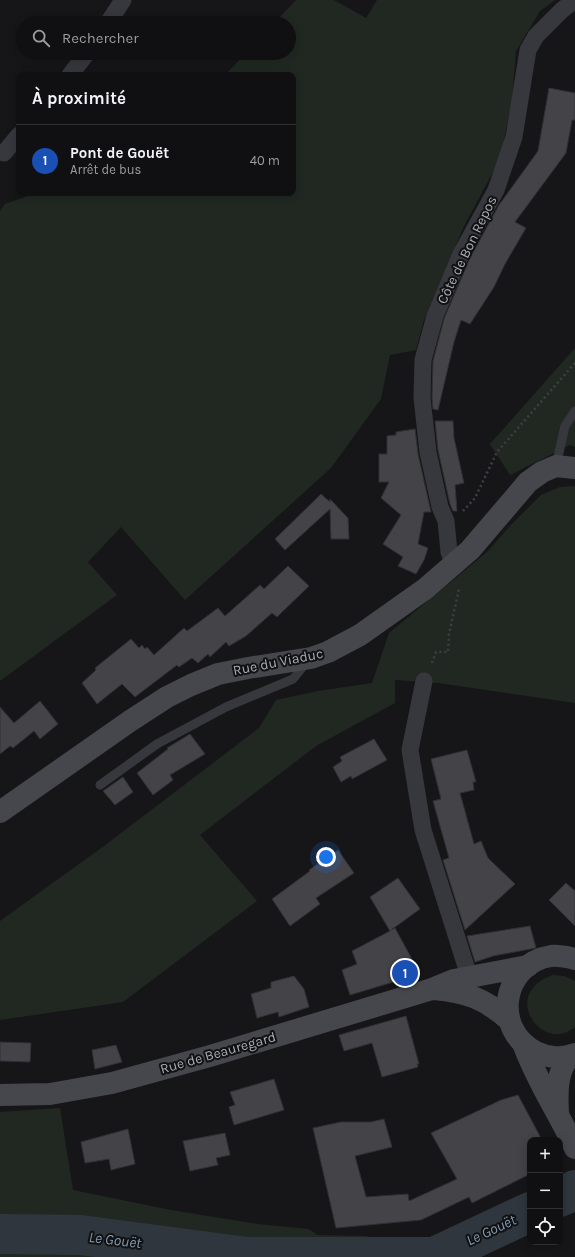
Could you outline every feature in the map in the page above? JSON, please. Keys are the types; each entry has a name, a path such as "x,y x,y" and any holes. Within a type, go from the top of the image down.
{"main road":[{"name":"Rue du Viaduc","path":"0,812 130,721 167,697 191,685 218,674 311,658 341,646 360,635 420,592 470,550 528,482 542,472 565,467"},
{"path":"571,953 550,956 538,960 528,966 519,974 512,984 508,996 507,1008 512,1029 523,1043 540,1054 550,1057 573,1055"},
{"name":"Rue de Beauregard","path":"0,1095 50,1094 112,1083 210,1056 432,989 454,980 528,966"},
{"path":"432,989 456,991 472,996 498,1010 509,1020"},
{"path":"523,1043 541,1086 559,1114 575,1148"},
{"path":"559,1114 557,1093 559,1076 564,1062 573,1055"}],"street":[{"path":"113,16 123,0"},
{"name":"Côte de Bon Repos","path":"454,564 449,552 446,521 440,507 428,452 422,398 423,360 435,316 461,254 496,190 514,137 528,50 536,36 562,10 575,0"},
{"path":"72,72 82,60"},
{"path":"4,152 16,138"},
{"path":"424,681 410,750 423,830 470,976"}],"lane":[{"path":"565,467 565,426 575,410"},
{"path":"100,785 157,744 226,707 293,679 311,658"}],"path":[{"path":"475,498 497,452 575,363"},
{"path":"424,681 436,652 448,652 449,634 460,590 454,564"}],"shaded area":[{"path":"296,0 334,0 366,18 377,0 555,0 540,11 516,51 512,100 500,159 464,226 424,320 416,350 390,355 381,399 331,468 185,600 121,527 88,562 117,595 0,681 0,211 5,204 28,196 296,196 296,72 228,72 239,60 296,60 296,16 281,16"},
{"path":"575,348 575,447 570,445 510,475 490,444"},
{"path":"575,486 575,703 438,683 395,680 395,703 316,746 200,835 257,901 123,1002 0,1020 0,921 104,846 259,728 276,700 318,691 372,683 389,633 487,552 541,495 560,487"},
{"path":"553,975 564,976 575,981 575,1027 562,1034 550,1033 539,1028 531,1018 528,1007 529,995 537,984"},
{"path":"60,1108 73,1190 171,1210 257,1224 309,1229 317,1235 367,1236 375,1257 0,1257 0,1112"}],"building":[{"path":"549,88 575,93 575,120 572,120 566,153 515,222 526,228 505,264 494,287 470,324 461,320 454,342 438,410 433,409 433,361 444,319 470,258 499,205 538,151"},
{"path":"435,421 453,421 454,438 464,483 455,485 457,511 453,511 450,504 438,450"},
{"path":"415,429 418,454 431,512 424,512 418,544 428,548 424,560 416,574 398,566 403,557 383,544 401,515 381,498 389,482 379,482 379,454 387,454 387,436 396,435 396,432"},
{"path":"321,494 330,502 330,499 348,518 349,539 331,539 330,509 285,550 275,539"},
{"path":"288,566 309,586 277,617 272,613 246,636 229,646 226,642 210,657 208,654 198,663 192,658 179,667 177,665 135,697 122,684 97,704 82,683 96,670 95,668 131,639 139,648 142,645 145,649 147,647 154,655 184,628 187,631 218,608 225,616 260,585 264,589"},
{"path":"40,701 58,724 40,739 34,731 13,748 10,746 0,754 0,707 14,723"},
{"path":"190,734 205,754 170,775 173,780 153,795 137,773 168,749 167,748"},
{"path":"374,739 387,760 352,779 351,776 341,782 333,767 342,761 340,757"},
{"path":"467,750 476,782 473,782 474,790 460,793 474,844 481,841 488,858 515,884 465,930 443,860 449,858 433,801 441,799 431,759"},
{"path":"123,777 133,792 115,805 103,791"},
{"path":"338,850 354,873 316,898 320,904 290,926 272,899 310,871 309,870"},
{"path":"398,878 420,909 391,930 395,928 420,974 350,995 342,970 357,964 352,951 390,931 370,897"},
{"path":"566,883 575,891 575,926 549,900"},
{"path":"530,926 536,948 493,956 475,962 467,936"},
{"path":"294,976 304,989 309,1007 279,1017 278,1012 257,1018 251,994 271,988 271,982"},
{"path":"406,1016 419,1064 417,1064 418,1067 382,1077 372,1043 344,1051 339,1035"},
{"path":"0,1042 31,1043 30,1062 0,1061"},
{"path":"116,1045 122,1062 95,1069 92,1050"},
{"path":"274,1079 284,1110 234,1125 229,1107 235,1105 230,1092"},
{"path":"518,1095 540,1137 527,1137 527,1176 472,1203 469,1197 421,1220 336,1228 313,1128 341,1122 371,1122 384,1119 392,1147 355,1156 366,1197 408,1194 409,1201 457,1179 431,1133 501,1100"},
{"path":"128,1129 135,1164 111,1170 109,1159 85,1163 81,1142"},
{"path":"225,1133 230,1155 216,1158 218,1165 190,1171 183,1141"}],"waterway":[{"name":"Le Gouët","path":"563,1196 575,1190"},
{"name":"Le Gouët","path":"0,1234 81,1235 247,1257 434,1257 527,1213"}],"place":[{"name":"Pont de Gouët","path":"405,973"}]}
